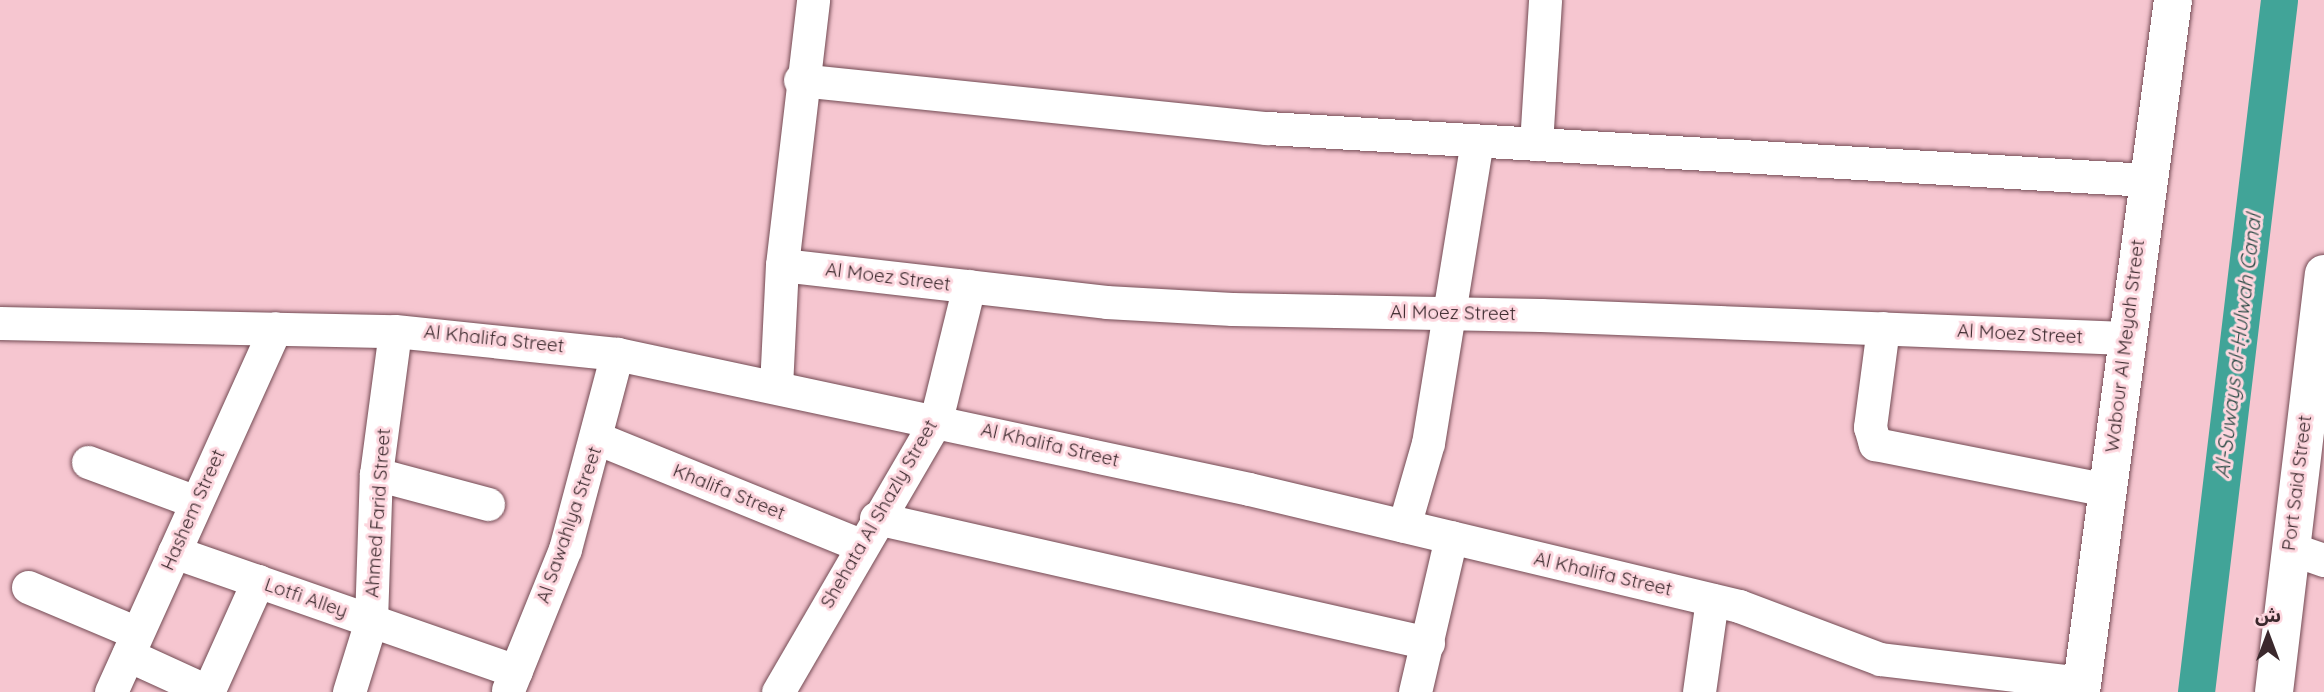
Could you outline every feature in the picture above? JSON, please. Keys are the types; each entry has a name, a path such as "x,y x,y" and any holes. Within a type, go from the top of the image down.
{"main road":[{"name":"Wabour Al Meyah Street","path":"2081,687 2173,0"},
{"name":"Port Said Street","path":"2274,692 2307,554 2324,274"}],"street":[{"path":"776,387 782,265 800,80 813,0"},
{"path":"1536,144 1545,0"},
{"path":"800,80 1119,117 2147,180"},
{"path":"1404,526 1428,443 1477,141"},
{"name":"Al Moez Street","path":"782,265 1207,308 1449,313 2126,338"},
{"name":"Shehata Al Shazly Street","path":"778,692 868,532 936,420 969,286"},
{"name":"Al Khalifa Street","path":"0,323 395,331 617,354 936,420 1404,526 1712,600 1880,659 2081,687"},
{"name":"Hashem Street","path":"111,692 275,328"},
{"path":"1883,328 1870,427 1875,444 2107,490"},
{"name":"Ahmed Farid Street","path":"349,692 371,621 376,474 395,331"},
{"name":"Al Sawahlya Street","path":"512,682 565,549 598,439 617,354"},
{"name":"Khalifa Street","path":"598,439 868,532 1428,643"},
{"path":"88,462 196,502"},
{"path":"376,474 488,504"},
{"path":"1415,692 1451,537"},
{"name":"Lotfi Alley","path":"174,552 371,621 512,682"},
{"path":"28,587 132,644 208,692 258,581"},
{"path":"1699,692 1712,600"}],"waterway":[{"name":"Al-Suways al-Ḥulwah Canal","path":"2196,692 2279,0"}]}
